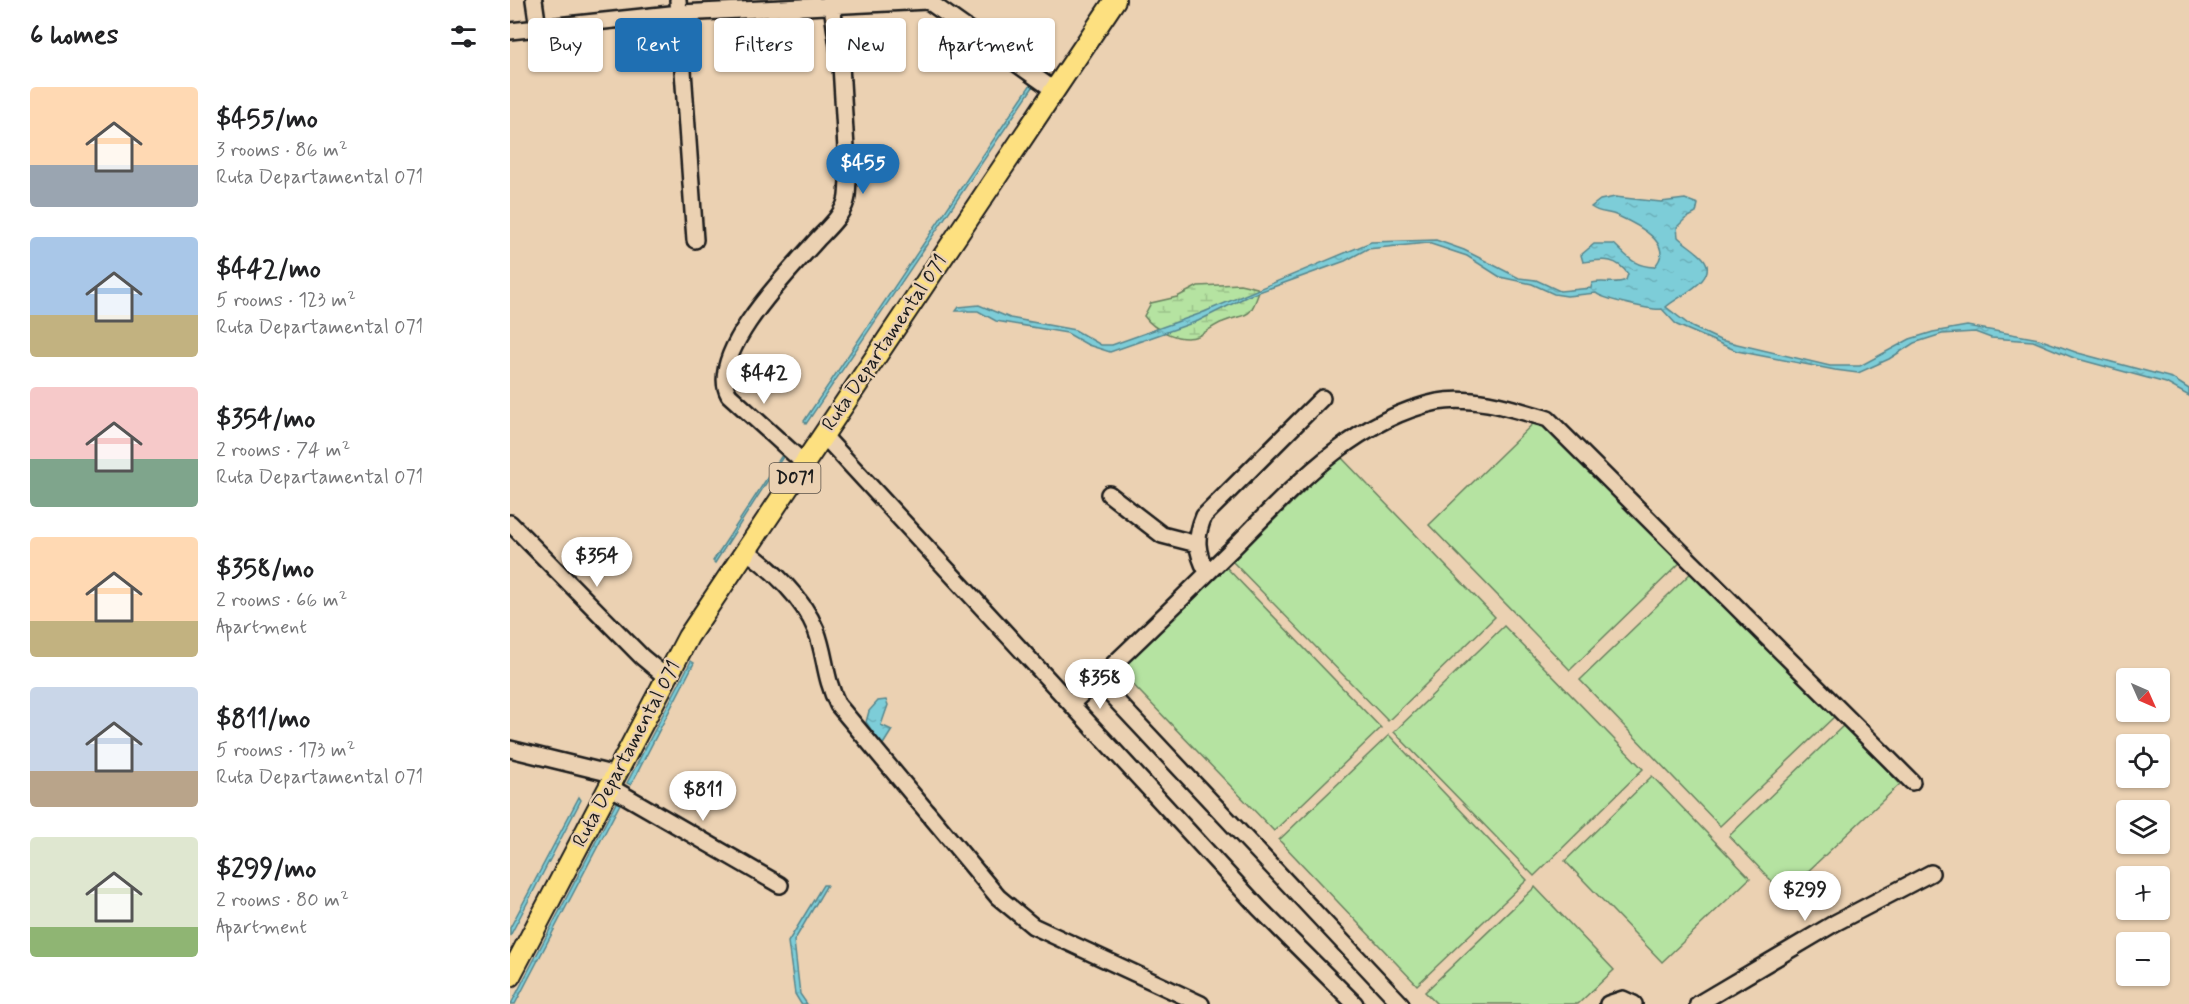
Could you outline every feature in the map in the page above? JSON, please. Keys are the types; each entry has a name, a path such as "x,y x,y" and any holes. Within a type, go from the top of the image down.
{"main road":[{"name":"Ruta Departamental 071","path":"510,976 666,677 745,550 824,436 1115,0"}],"street":[{"path":"534,0 537,18"},
{"path":"602,18 679,6 929,0 1054,90"},
{"path":"805,464 729,395 725,380 736,340 773,289 837,218 846,201 848,183 841,64 831,2"},
{"path":"679,6 695,240"},
{"path":"510,31 528,29"},
{"path":"1207,572 1200,559 1197,544 1198,530 1204,516 1322,398"},
{"path":"1071,704 1319,467 1358,436 1393,416 1438,402 1466,401 1548,419 1912,782"},
{"path":"824,436 1259,908 1355,1004"},
{"path":"1109,494 1162,535 1180,542 1197,544"},
{"path":"510,523 642,657 666,677"},
{"path":"745,550 767,566 798,601 815,628 828,684 838,705 998,897 1033,926 1201,1004"},
{"path":"1097,680 1401,1004"},
{"path":"510,749 613,781 780,885"},
{"path":"1698,1004 1834,923 1931,873"},
{"path":"1718,992 1728,1004"},
{"path":"1608,1004 1623,999 1634,1004"}],"green space":[{"path":"1240,284 1257,288 1259,292 1250,312 1220,323 1198,336 1183,338 1168,334 1154,326 1144,316 1151,303 1177,297 1198,286"},
{"path":"1544,413 1685,558 1570,670 1429,525"},
{"path":"1340,456 1495,617 1388,721 1232,561"},
{"path":"1226,567 1381,728 1274,831 1119,670"},
{"path":"1694,570 1835,716 1720,826 1580,680"},
{"path":"1504,626 1643,769 1534,876 1394,732"},
{"path":"1844,725 1900,784 1784,894 1729,836"},
{"path":"1389,735 1527,880 1417,985 1279,840"},
{"path":"1652,776 1750,878 1662,962 1565,861"},
{"path":"1535,887 1614,970 1578,1004 1437,1004 1425,992"}],"water":[{"path":"1031,84 1033,87 806,424 804,421"},
{"path":"1615,197 1661,202 1685,199 1698,204 1696,213 1677,227 1678,237 1703,258 1707,266 1706,273 1696,286 1666,307 1692,327 1720,340 1830,366 1860,366 1910,339 1967,326 2039,339 2078,353 2172,378 2189,389 2189,396 2166,383 2074,358 2033,341 1991,338 1975,332 1942,334 1914,343 1889,359 1858,373 1737,351 1677,325 1662,309 1628,304 1596,293 1567,296 1554,294 1532,284 1500,277 1467,256 1428,243 1367,249 1345,261 1248,296 1198,321 1110,352 1088,345 1067,333 996,321 978,311 956,311 959,307 979,305 1010,318 1075,330 1101,345 1112,345 1199,314 1371,242 1436,240 1464,250 1519,278 1536,280 1560,291 1591,288 1592,283 1626,280 1628,274 1618,264 1608,260 1583,262 1581,255 1594,244 1614,244 1631,260 1641,265 1654,267 1660,259 1661,250 1651,236 1618,216 1591,207 1600,200"},
{"path":"788,449 715,563 713,561"},
{"path":"691,661 694,663 631,785 627,783"},
{"path":"886,700 888,705 881,725 892,730 882,746 866,722 869,711 878,701"},
{"path":"579,797 581,800 510,936 510,928"},
{"path":"617,801 621,802 515,1004 511,1004"},
{"path":"823,885 827,885 794,941 800,994 807,1004 801,1004 795,994 788,942"}]}
